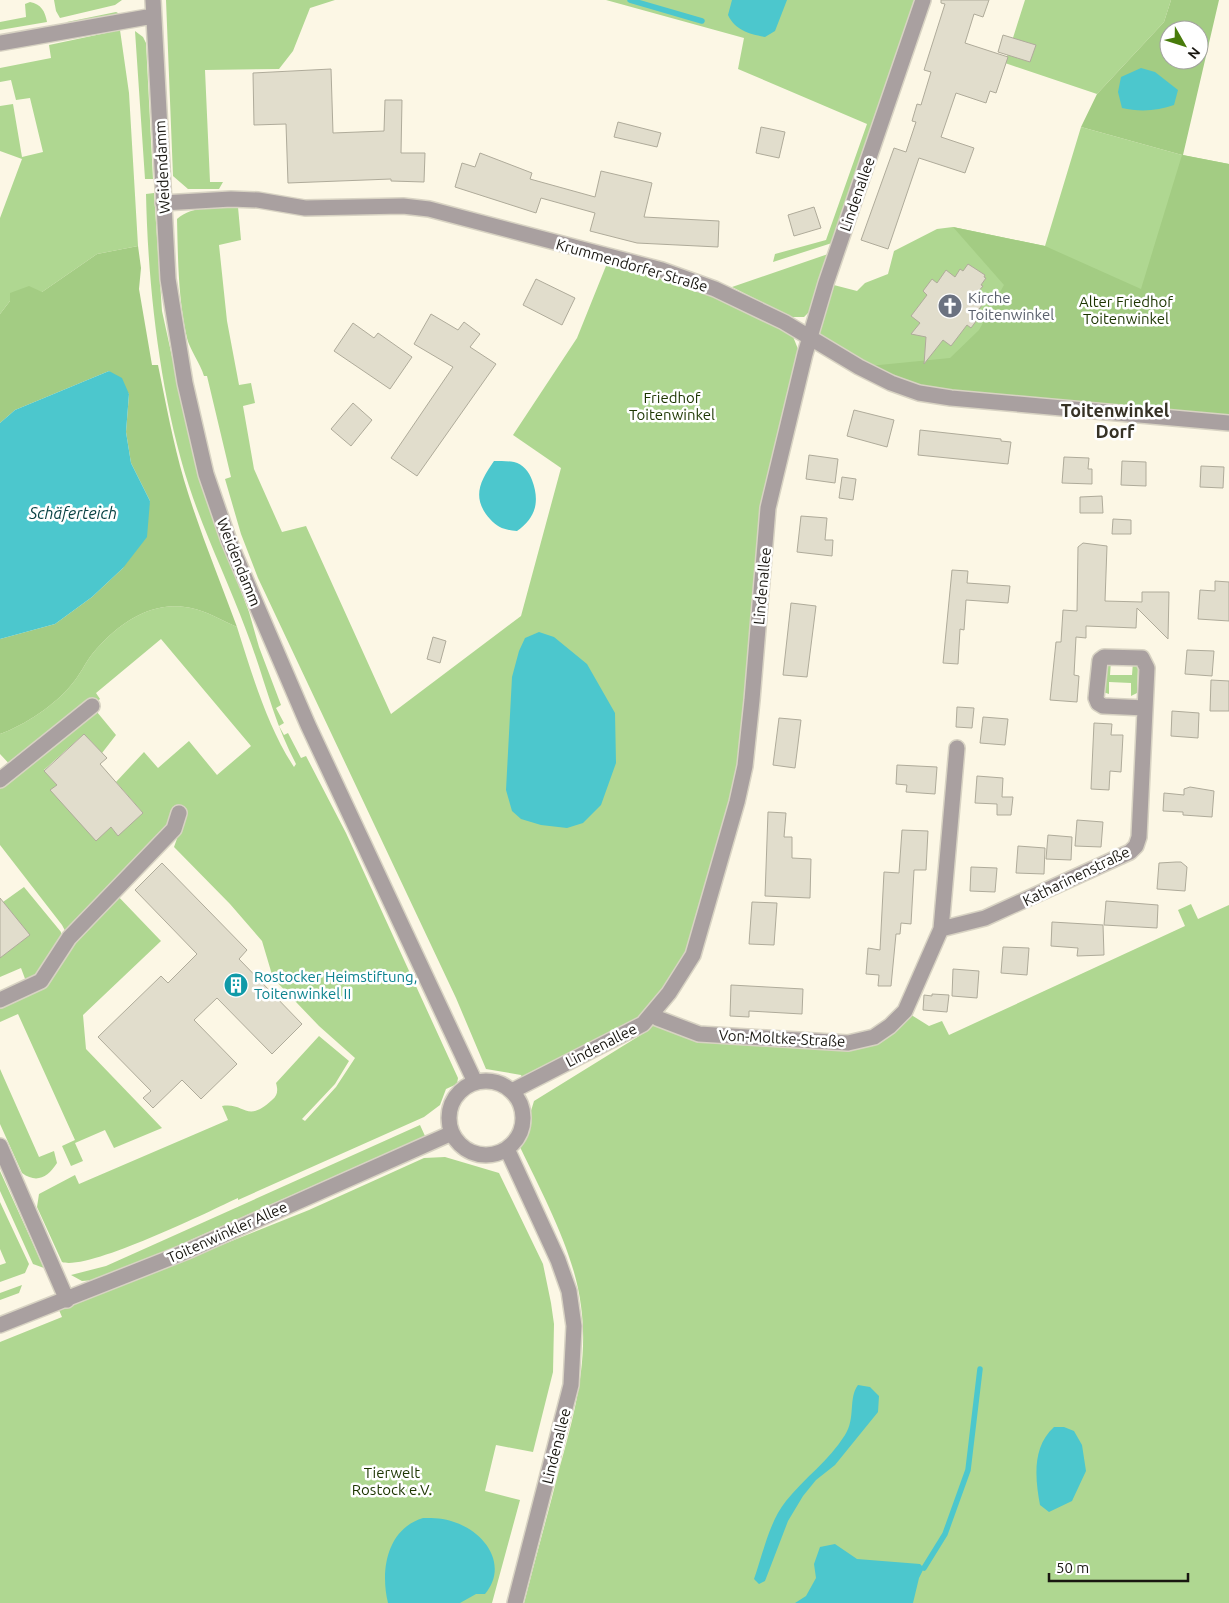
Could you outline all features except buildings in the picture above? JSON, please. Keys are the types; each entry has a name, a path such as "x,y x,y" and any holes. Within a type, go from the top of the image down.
{"street":[{"name":"Weidendamm","path":"152,0 168,279 184,383 206,474 228,541 333,781 476,1082"},
{"name":"Lindenallee","path":"512,1091 643,1024 683,974 693,954 737,802 745,766 768,508 810,336 826,283 923,0"},
{"path":"0,43 153,16"},
{"name":"Krummendorfer Straße","path":"164,203 258,200 305,208 402,206 429,209 662,270 715,289 810,336 859,367 891,383 919,392 951,398 1229,423"},
{"path":"0,780 92,706"},
{"name":"Katharinenstraße","path":"940,929 985,918 1130,852 1136,846 1139,836 1145,708"},
{"name":"Von-Moltke-Straße","path":"654,1012 657,1018 699,1034 848,1043 874,1037 890,1026 906,1011 940,929 957,748"},
{"path":"0,1000 41,981 69,938 174,829 179,813"},
{"path":"489,1081 501,1084 512,1091 522,1107 523,1126 514,1143 507,1149 492,1155 476,1154 466,1150 452,1133 449,1116 454,1099 467,1086 476,1082 489,1081"},
{"name":"Toitenwinkler Allee","path":"0,1325 185,1252 452,1133"},
{"path":"0,1146 67,1300"},
{"name":"Lindenallee","path":"507,1149 558,1260 569,1291 574,1326 571,1385 515,1603"}],"green space":[{"path":"54,0 122,0 115,5 60,18 56,11"},
{"path":"166,0 335,0 310,8 293,51 279,69 205,70 210,182 223,182 219,189 188,189 173,176"},
{"path":"606,0 919,0 835,242 773,262 775,254 826,240 867,124 738,69 744,38"},
{"path":"1025,0 1171,0 1165,20 1159,20 1159,27 1097,94 1005,63"},
{"name":"Alter Friedhof Toitenwinkel","path":"1171,0 1219,0 1209,43 1209,20 1165,20"},
{"path":"30,2 37,4 42,9 47,22 0,30 0,22 26,17 25,4"},
{"path":"116,12 122,15 75,25 67,22"},
{"name":"Alter Friedhof Toitenwinkel","path":"1159,27 1159,70 1203,70 1183,155 1229,164 1229,423 951,398 859,367 950,358 979,330 1004,285 953,227 1045,246 1141,289 1182,155 1081,127 1097,94"},
{"path":"120,30 129,93 138,246 97,254 42,292 11,293 10,301 0,314 0,218 22,159 0,151 0,106 13,104 22,157 43,152 30,98 16,100 11,80 0,82 0,68 51,58 49,45"},
{"path":"135,31 143,37 146,43 153,179 145,179"},
{"name":"Alter Friedhof Toitenwinkel","path":"1081,127 1182,155 1229,164 1229,423 919,393 810,336 826,283 857,291 865,283 888,274 894,251 937,229 953,227 1045,246"},
{"path":"154,193 162,311 199,480 249,612 259,647 281,705 276,708 284,723 279,726 246,630 195,504 179,451 163,379 149,266 146,194"},
{"name":"Friedhof Toitenwinkel","path":"238,207 241,240 219,245 227,321 239,385 251,383 255,403 243,406 254,469 282,532 306,526 391,714 521,616 561,468 513,435 577,338 608,261 700,288 792,334 798,349 805,354 768,508 745,766 693,955 654,1012 526,1085 521,1075 486,1069 456,998 258,578 241,534 225,479 231,477 207,376 204,376 187,338 180,293 177,219 190,211 198,209"},
{"path":"138,246 141,268 139,289 152,365 158,365 184,480 237,627 203,611 177,606 163,607 136,616 113,632 103,642 65,692 48,707 29,720 0,734 0,639 55,624 92,597 123,568 150,501 131,463 126,432 129,394 109,371 15,410 0,423 0,314 10,301 10,293 29,286 42,292 97,254"},
{"path":"831,253 813,308 804,317 791,317 732,287"},
{"path":"177,606 203,611 237,627 268,717 284,751 294,767 296,764 279,727 284,735 288,733 301,758 306,756 346,833 458,1078 457,1084 446,1089 440,1105 424,1117 148,1239 96,1258 76,1262 62,1262 37,1207 39,1194 75,1175 79,1184 228,1120 222,1106 251,1111 263,1107 275,1096 277,1090 276,1083 319,1036 349,1061 335,1084 302,1119 305,1121 336,1087 355,1058 319,1026 273,978 262,941 230,904 174,847 180,830 113,891 161,941 83,1015 86,1049 162,1128 114,1148 105,1130 75,1143 83,1161 71,1166 62,1146 75,1140 18,1014 0,1022 0,1000 29,987 69,938 62,925 0,845 0,780 14,769 0,754 0,734 29,720 65,692 93,653 113,632 124,624 136,616 149,611","holes":["161,639 251,746 217,775 189,741 158,768 144,752 116,782 143,813 118,835 111,827 51,790 57,785 44,770 84,734 102,753 116,735 92,706 100,699 96,693"]},
{"path":"1111,661 1110,675 1132,675 1133,662 1138,665 1137,693 1131,696 1131,683 1109,682 1109,694 1103,692 1103,666"},
{"path":"24,887 61,932 61,939 55,954 27,984 21,968 0,977 0,952 29,935 3,902"},
{"path":"1191,904 1198,919 1229,905 1229,1603 524,1603 574,1412 583,1349 581,1306 572,1266 557,1225 520,1147 534,1101 644,1033 657,1018 678,1027 848,1043 905,1011 929,1026 942,1021 949,1035 1185,926 1178,910"},
{"path":"0,1069 39,1157 54,1151 57,1163 50,1172 42,1177 33,1178 22,1173 0,1124"},
{"path":"420,1125 425,1136 175,1247 95,1280 82,1281 71,1275 106,1266"},
{"name":"Tierwelt Rostock e.V.","path":"445,1157 499,1173 543,1264 554,1324 553,1372 533,1452 496,1445 485,1491 520,1500 492,1603 0,1603 0,1342 62,1317 59,1310 309,1210 424,1158"},
{"path":"0,1171 44,1268 33,1264 0,1191"},
{"path":"0,1202 29,1264 25,1273 0,1282 0,1265 6,1263 0,1249"},
{"path":"22,1285 19,1293 0,1300 0,1293"}],"water":[{"path":"732,0 787,0 775,31 765,37 748,33 734,24 728,15"},
{"path":"1141,68 1155,72 1178,90 1174,105 1162,109 1148,110 1122,108 1118,92 1121,77"},
{"name":"Schäferteich","path":"109,371 122,378 129,394 126,432 131,463 150,501 147,537 123,568 92,597 55,624 0,639 0,423 15,410"},
{"path":"494,461 517,463 525,469 532,480 536,495 535,508 532,515 517,531 496,525 484,511 481,504 479,497 482,483"},
{"path":"539,632 554,637 587,664 615,713 616,763 601,805 583,823 567,828 541,825 521,819 512,811 506,790 512,677 519,651 525,638"},
{"path":"858,1385 870,1387 879,1396 878,1412 835,1465 816,1480 803,1496 788,1521 765,1581 759,1584 754,1579 775,1519 786,1501 832,1453 845,1435 850,1422 853,1396"},
{"path":"1054,1427 1064,1427 1074,1431 1082,1445 1086,1471 1072,1501 1049,1512 1040,1505 1036,1474 1042,1444"},
{"path":"423,1518 443,1519 454,1522 475,1533 484,1542 494,1561 495,1572 492,1583 485,1594 476,1594 460,1603 388,1603 385,1577 389,1552 401,1531 411,1523"},
{"path":"835,1544 857,1559 920,1564 924,1568 919,1578 913,1603 795,1603 806,1596 816,1578 814,1564 820,1547"}],"waterway":[{"path":"630,0 702,21"},
{"path":"924,1568 945,1534 968,1470 980,1369"}],"place":[{"name":"Kirche Toitenwinkel","path":"950,306"},
{"name":"Rostocker Heimstiftung, Toitenwinkel II","path":"236,985"}],"district":[{"name":"Toitenwinkel Dorf","path":"1115,420"}]}
